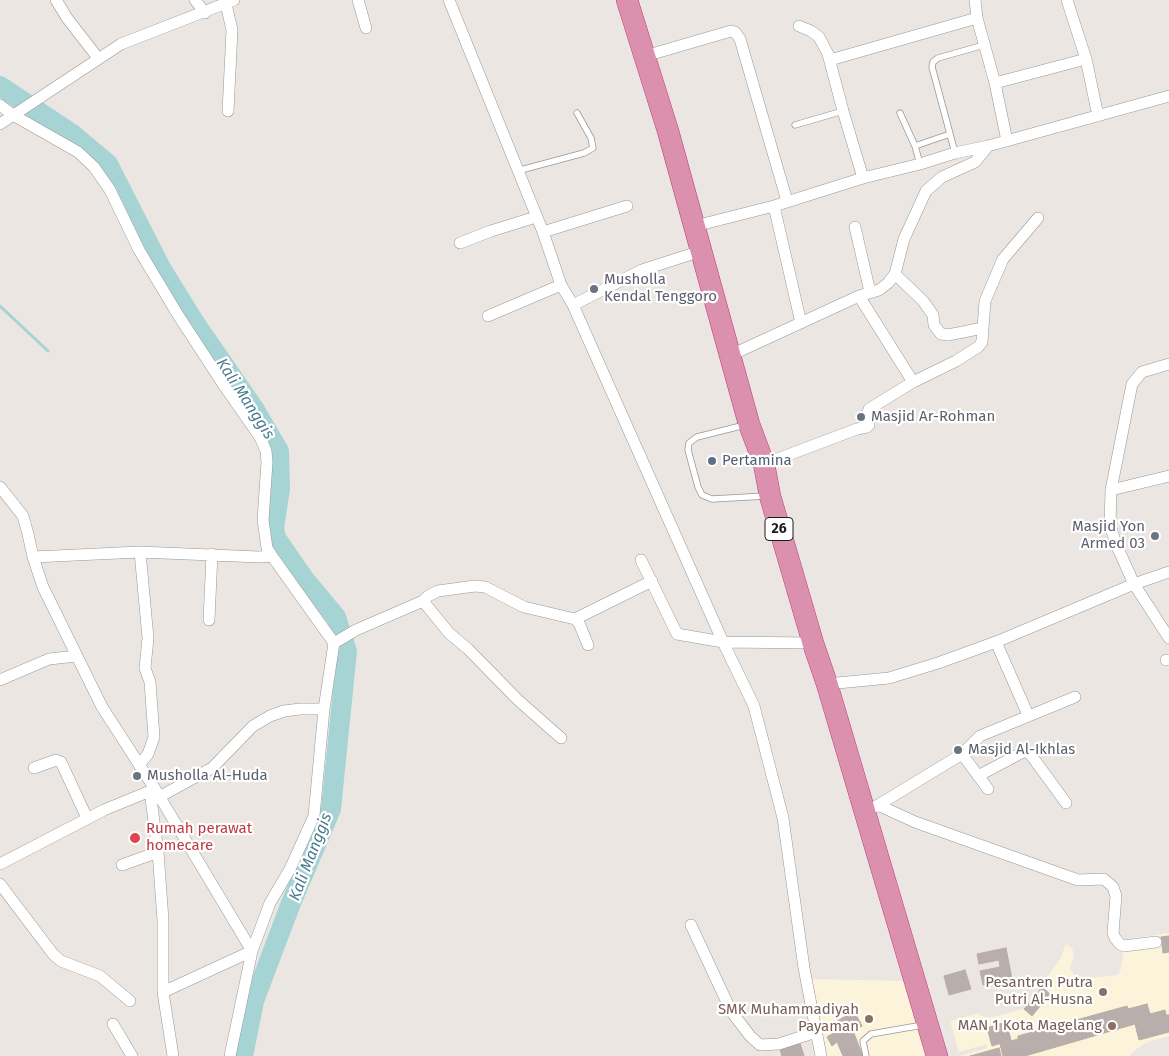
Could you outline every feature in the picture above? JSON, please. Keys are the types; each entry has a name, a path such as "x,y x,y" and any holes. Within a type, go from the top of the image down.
{"highway":[{"name":"26","path":"627,0 668,131 749,424 764,464 770,496 813,643 871,809 927,1025 937,1056"}],"street":[{"path":"56,0 67,18 98,58"},
{"path":"195,0 205,13"},
{"path":"358,0 366,28"},
{"path":"449,0 543,232 560,284 573,305 723,642 754,706 783,818 804,968 821,1056"},
{"path":"975,0 977,18 995,83 1007,141"},
{"path":"1067,0 1086,59 1098,116"},
{"path":"0,124 98,58 127,41 230,2 232,30 228,111"},
{"path":"830,60 977,18"},
{"path":"799,26 819,37 830,60 863,178"},
{"path":"645,56 731,31 738,35 787,201"},
{"path":"995,83 1086,59"},
{"path":"695,226 774,206 863,178 1007,141 1169,96"},
{"path":"0,106 17,112 78,152 94,167 110,190 139,250 178,315 260,437 266,451 267,462 263,520 267,548 336,641 324,709 314,816 290,869 270,903 252,951 230,1056"},
{"path":"731,355 864,294 879,290 888,283 895,274 904,239 926,191 942,177 975,162 988,146"},
{"path":"543,232 627,206"},
{"path":"774,206 801,323"},
{"path":"460,243 490,231 536,217"},
{"path":"764,464 867,427 869,425 867,416 869,409 913,382 956,361 978,346 982,342 985,301 1003,259 1038,218"},
{"path":"855,227 864,294 913,382"},
{"path":"573,305 642,270 701,251"},
{"path":"895,274 923,302 933,315 934,325 941,334 948,335 983,328"},
{"path":"488,316 560,284"},
{"path":"1169,364 1142,372 1132,384 1111,490 1110,524 1116,544 1134,584 1169,638"},
{"path":"1111,490 1169,476"},
{"path":"0,487 23,516 43,587 102,707 140,765 252,951"},
{"path":"33,557 140,552 272,556"},
{"path":"140,552 148,638 145,668 150,682 154,737 148,754 140,765"},
{"path":"209,620 212,554"},
{"path":"641,560 677,634 723,642 813,643"},
{"path":"827,684 889,678 938,662 996,642 1134,584 1169,572"},
{"path":"575,620 652,582"},
{"path":"336,641 438,591 476,586 485,588 524,607 575,620 579,623 588,645"},
{"path":"423,600 449,633 468,649 518,700 561,738"},
{"path":"996,642 1028,715"},
{"path":"0,680 48,659 77,656"},
{"path":"871,809 962,754 980,736 1075,697"},
{"path":"0,864 104,810 155,792 212,768 253,726 270,716 284,711 324,709"},
{"path":"978,776 1022,753 1028,752 1066,803"},
{"path":"962,754 988,789"},
{"path":"34,768 56,760 61,762 87,818"},
{"path":"155,792 163,920 163,992 173,1056"},
{"path":"871,809 915,822 1078,880 1104,879 1113,887 1116,896 1114,936 1120,944 1124,946 1156,942"},
{"path":"122,865 158,852"},
{"path":"0,884 53,954 61,961 100,976 130,1001"},
{"path":"691,925 731,1011 750,1036 760,1045 778,1044 816,1032"},
{"path":"163,992 252,951"},
{"path":"113,1024 132,1056"}],"lane":[{"path":"955,153 932,66 933,62 938,58 984,45"},
{"path":"796,125 843,111"},
{"path":"517,171 584,153 593,148 591,138 576,112"},
{"path":"900,113 915,146 920,164"},
{"path":"915,146 950,134"},
{"path":"749,424 697,437 689,443 688,450 698,487 702,495 712,499 770,496"},
{"path":"866,1056 863,1041 872,1034 927,1025"}],"shaded area":[{"name":"Pesantren Putra Putri Al-Husna","path":"1169,933 1169,1036 1148,1042 1136,1049 1130,1056 960,1056 987,1048 987,1044 959,1052 950,1021 980,1013 980,1015 989,1018 1023,1009 1060,959 1066,944 1072,948 1074,956 1070,968 1074,975 1081,979 1117,975 1121,969 1123,955 1122,940"},
{"name":"SMK Muhammadiyah Payaman","path":"812,979 907,981 929,1056 827,1056"}],"building":[{"path":"1169,936 1169,952 1163,953 1161,937"},
{"path":"1006,948 1012,979 983,985 980,971 1000,967 999,960 979,964 977,954"},
{"path":"965,970 971,989 949,995 944,976"},
{"path":"1042,987 1050,994 1032,1016 1024,1009"},
{"name":"MAN 1 Kota Magelang","path":"1147,1004 1150,1014 1165,1010 1166,1015 1169,1015 1169,1032 1139,1040 1135,1024 1025,1056 1003,1056 1000,1044 1018,1039 1018,1036 1127,1006 1128,1009"},
{"path":"854,1011 862,1026 853,1031 863,1056 843,1056 837,1042 832,1046 827,1037 838,1030 834,1023"},
{"path":"1006,1022 1011,1040 992,1046 987,1028"},
{"path":"800,1043 804,1056 782,1056 780,1050"},
{"path":"999,1048 1001,1056 970,1056"}],"waterway":[{"name":"Kali Manggis","path":"0,86 71,133 108,164 161,268 195,323 255,410 279,451 280,489 274,528 276,538 305,580 336,617 347,651 331,809 291,903 254,1001 243,1056"},
{"path":"0,306 48,351"}],"place":[{"name":"Musholla Kendal Tenggoro","path":"594,289"},
{"name":"Masjid Ar-Rohman","path":"861,417"},
{"name":"Pertamina","path":"712,461"},
{"name":"Masjid Yon Armed 03","path":"1155,536"},
{"name":"Masjid Al-Ikhlas","path":"958,750"},
{"name":"Musholla Al-Huda","path":"137,776"},
{"name":"Rumah perawat homecare","path":"135,838"},
{"name":"Pesantren Putra Putri Al-Husna","path":"1103,992"},
{"name":"SMK Muhammadiyah Payaman","path":"869,1019"},
{"name":"MAN 1 Kota Magelang","path":"1112,1026"}]}
